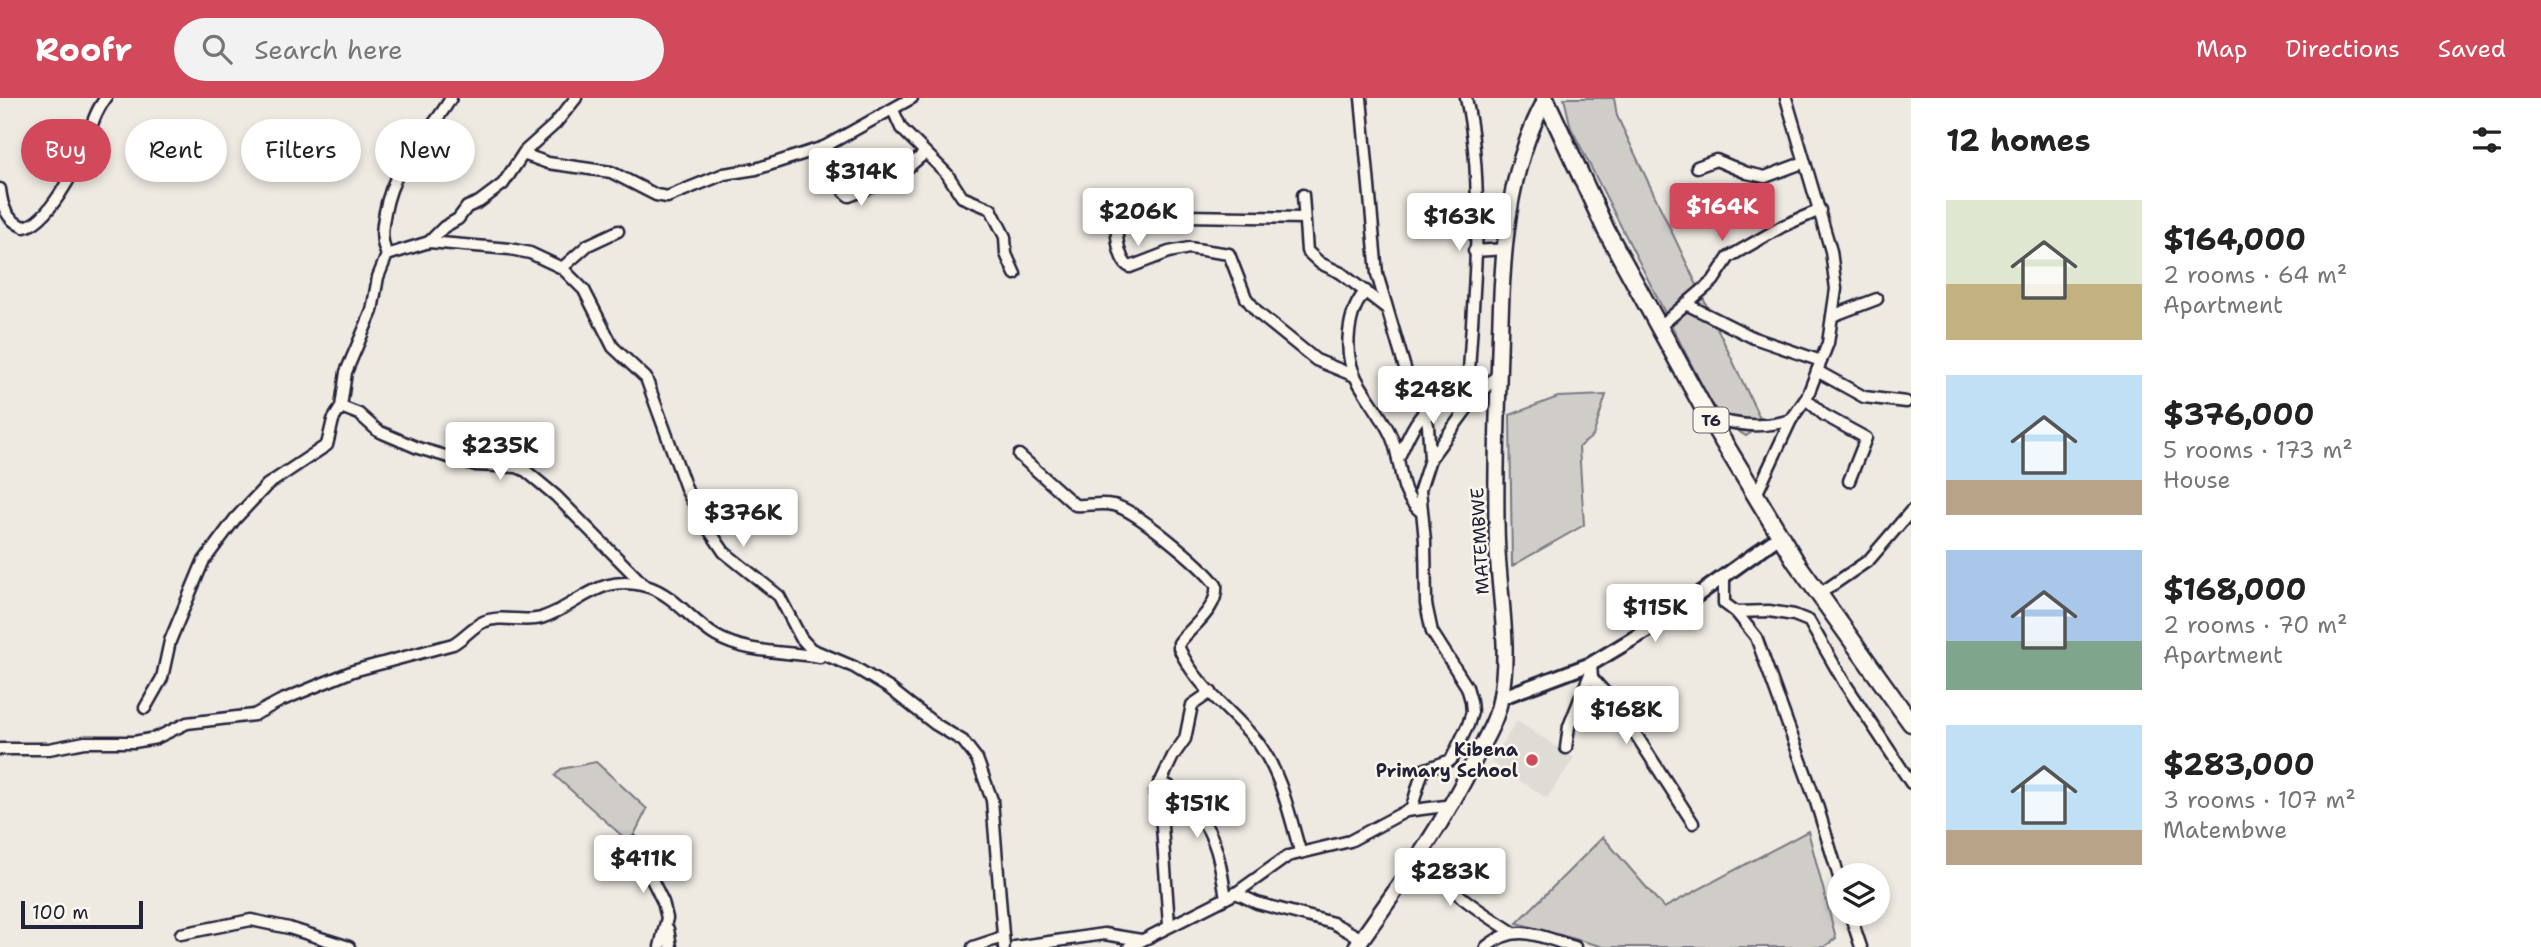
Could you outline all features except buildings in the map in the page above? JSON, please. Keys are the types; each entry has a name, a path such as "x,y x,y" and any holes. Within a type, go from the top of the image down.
{"highway":[{"name":"T6","path":"1546,99 1606,230 1709,418 1818,595 1911,723"}],"main road":[{"name":"MATEMBWE","path":"1359,943 1454,804 1492,725 1500,698 1504,640 1497,531 1499,373 1506,249 1519,159 1530,127 1546,99"}],"street":[{"path":"0,188 2,205 11,219 24,227 37,222 48,212 78,159 91,125 106,98"},
{"path":"145,708 162,678 170,641 203,562 235,519 267,485 324,448 341,407 346,372 372,311 378,277 387,255 381,236 391,184 411,150 440,117 451,98"},
{"path":"387,255 429,242 458,219 467,207 479,202 503,184 523,154 555,124 576,98"},
{"path":"523,154 548,163 611,172 663,197 724,174 756,169 824,147 912,98"},
{"path":"1361,98 1377,274 1409,382 1424,410 1428,425 1430,459"},
{"path":"1466,98 1476,177 1468,392 1471,403"},
{"path":"1756,495 1791,420 1806,399 1819,366 1836,289 1831,251 1786,98"},
{"path":"893,110 901,128 947,174 965,200 978,202 991,209 1005,237 1006,254 1015,274"},
{"path":"824,147 844,192 849,196 892,180 925,153"},
{"path":"1697,167 1716,160 1747,173 1765,177 1805,162"},
{"path":"1303,195 1305,245 1311,257 1341,273 1386,308"},
{"path":"1659,327 1713,281 1729,257 1783,226 1820,210"},
{"path":"1304,218 1120,215 1116,223 1120,257 1124,264 1130,267 1169,252 1189,248 1229,254 1247,298 1259,314 1316,360 1355,376"},
{"path":"562,268 588,244 618,231"},
{"path":"429,242 530,253 562,268 584,290 613,347 623,360 646,378 687,491 705,524 731,559 779,596 805,644 889,688 935,724 962,741 977,759 992,800 1003,942 973,947"},
{"path":"1474,251 1506,249"},
{"path":"1366,291 1357,300 1352,312 1350,353 1355,376 1383,420 1398,459 1406,498 1420,512"},
{"path":"1832,316 1877,299"},
{"path":"1686,304 1819,366 1864,397 1906,402"},
{"path":"1410,810 1423,770 1451,760 1472,712 1467,687 1432,632 1426,604 1425,541 1420,512 1420,490 1430,459 1471,403 1499,373"},
{"path":"1398,459 1424,410 1451,396 1468,392"},
{"path":"1806,399 1824,415 1866,438 1849,481"},
{"path":"341,407 359,414 378,431 418,448 477,465 517,467 526,471 556,496 645,586"},
{"path":"1709,418 1749,427 1764,427 1791,420"},
{"path":"1019,455 1075,505 1110,504 1122,508 1183,553 1211,578 1217,590 1212,603 1178,645 1197,678 1251,734 1269,759 1281,782 1300,851"},
{"path":"1818,595 1869,560 1911,511"},
{"path":"1500,698 1590,669 1780,536"},
{"path":"1724,575 1724,603 1736,612 1756,638 1816,802 1835,863"},
{"path":"0,749 49,749 85,742 134,742 156,738 187,723 254,715 280,701 353,671 453,644 462,640 479,624 490,620 522,621 541,618 603,586 645,586 660,592 716,636 729,642 762,650 840,661"},
{"path":"1736,612 1769,611 1794,615 1809,621 1844,682 1911,783"},
{"path":"1566,748 1569,726 1590,669"},
{"path":"1590,669 1618,707 1693,823"},
{"path":"1169,925 1162,826 1155,794 1185,739 1192,705 1211,692"},
{"path":"1159,783 1169,786 1176,800 1191,808 1214,839 1226,898"},
{"path":"1129,947 1236,893 1282,859 1300,851 1350,841 1410,810 1454,804"},
{"path":"634,843 663,902 671,947"},
{"path":"1421,853 1435,875 1472,907 1511,931 1528,933 1575,947"},
{"path":"1236,893 1257,903 1333,923 1359,943"},
{"path":"660,947 667,918"},
{"path":"181,934 251,920 289,928 349,947"},
{"path":"1854,926 1861,947"},
{"path":"1486,947 1511,931"},
{"path":"1015,947 1104,934 1141,940"}],"shaded area":[{"path":"1564,98 1614,98 1617,116 1763,425 1746,436 1719,419 1571,128"},
{"path":"1606,395 1593,436 1579,447 1584,525 1512,566 1510,415 1558,397"},
{"name":"Kibena Primary School","path":"1517,721 1574,758 1547,798 1491,762"},
{"path":"596,762 647,809 630,843 555,776 561,769"},
{"path":"1808,831 1827,904 1827,926 1833,926 1836,938 1824,947 1604,947 1517,923 1603,837 1664,908"}],"place":[{"name":"Kibena Primary School","path":"1532,760"}]}
